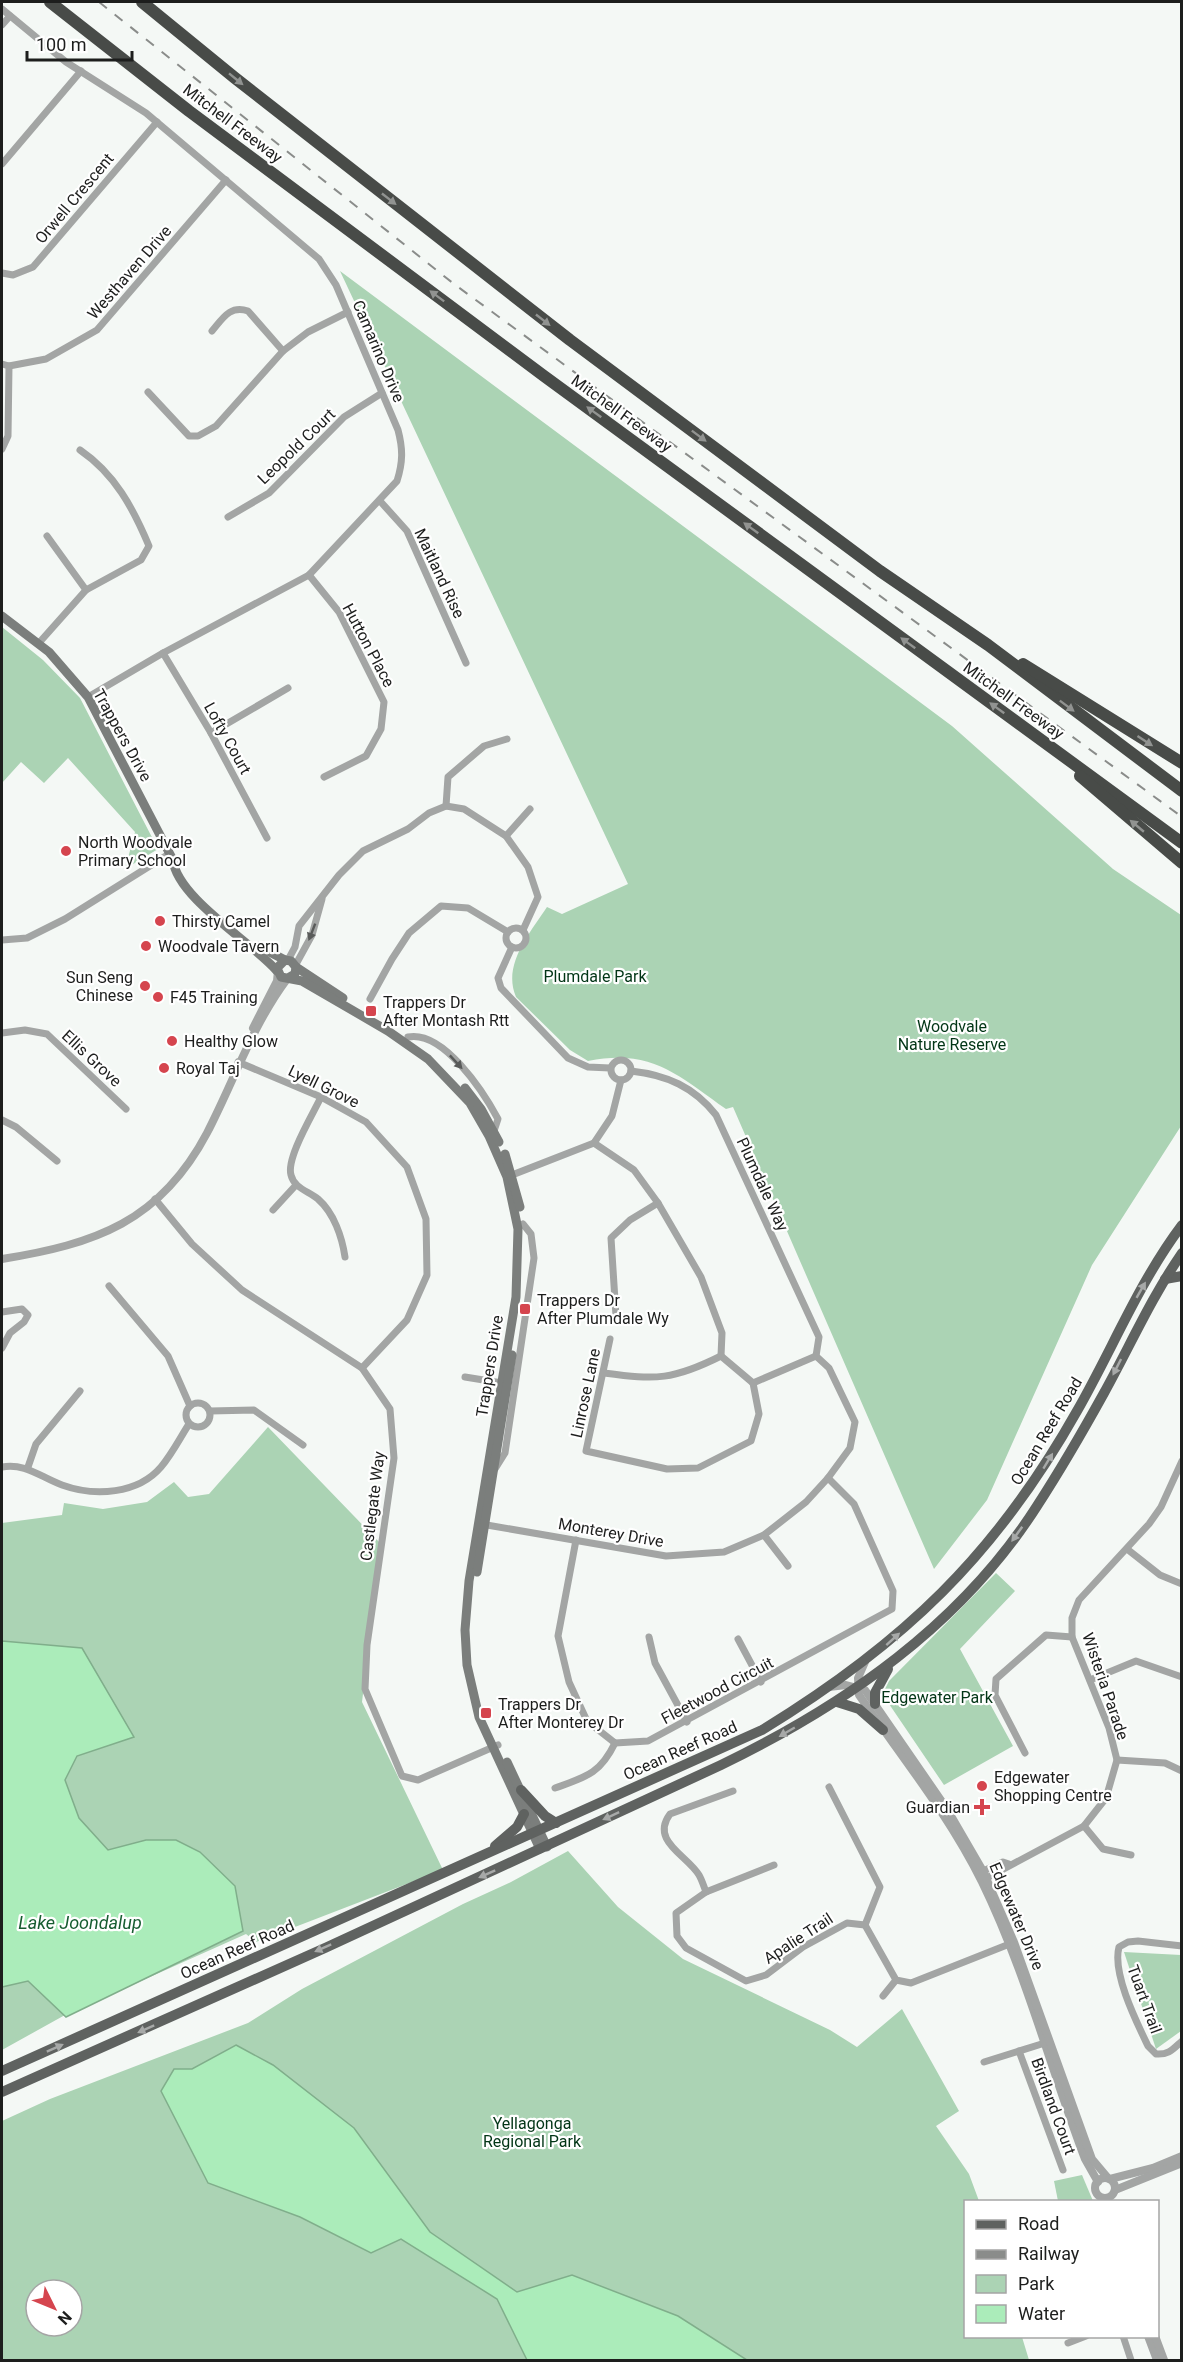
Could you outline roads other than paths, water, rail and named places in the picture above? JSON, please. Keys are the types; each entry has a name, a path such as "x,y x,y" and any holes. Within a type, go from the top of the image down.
{"highway":[{"name":"Mitchell Freeway","path":"50,2 208,126 1182,843"},
{"name":"Mitchell Freeway","path":"142,2 235,78 570,340 880,571 988,645 1182,791"},
{"path":"988,645 1043,675 1182,763"},
{"path":"1061,755 1093,789 1182,864"}],"main road":[{"name":"Trappers Drive","path":"2,616 38,644 88,697 171,857 220,914 252,942 291,963 305,975 432,1054 473,1097 494,1131 510,1176 523,1224 523,1275 495,1469 466,1608 467,1653 479,1717 521,1790 543,1848"},
{"name":"Trappers Drive","path":"171,857 173,867 205,908 278,971"},
{"path":"291,963 295,974 288,979 281,977 278,971 279,964 291,963"},
{"name":"Trappers Drive","path":"288,979 302,981 388,1031 444,1073 479,1118 510,1176 519,1250 516,1297 482,1524"},
{"name":"Ocean Reef Road","path":"2,2072 762,1730 865,1662 926,1609 988,1545 1042,1470 1092,1385 1165,1248 1178,1238 1182,1225"},
{"path":"1165,1248 1181,1256"},
{"name":"Ocean Reef Road","path":"2,2092 543,1848 780,1737 837,1702 892,1664 924,1636 1008,1546 1048,1489 1105,1392 1165,1279 1181,1256"},
{"path":"1165,1279 1182,1275"},
{"path":"926,1609 933,1616 980,1577"},
{"path":"874,1704 875,1693 892,1664"},
{"path":"837,1702 859,1709 883,1730"},
{"name":"Trappers Drive","path":"495,1746 524,1814 536,1832"},
{"path":"521,1790 545,1816 556,1823"},
{"path":"483,1856 514,1830 524,1814"}],"street":[{"name":"Camarino Drive","path":"2,9 81,71 157,122 319,259 334,280 398,430 402,464 397,481 309,575 163,653 88,697"},
{"path":"2,25 10,16"},
{"path":"2,164 81,71"},
{"name":"Orwell Crescent","path":"2,273 13,275 33,267 157,122"},
{"name":"Westhaven Drive","path":"5,365 46,359 97,330 226,180"},
{"path":"212,331 233,308 241,308 248,310 283,351"},
{"path":"148,392 189,436 198,436 216,426 283,351 308,332 348,312"},
{"path":"2,449 9,436 5,365"},
{"name":"Leopold Court","path":"228,516 269,493 344,417 382,393"},
{"path":"38,644 86,590 141,560 149,546 131,505 100,464 80,450"},
{"name":"Maitland Rise","path":"380,501 406,531 466,663"},
{"path":"47,536 86,590"},
{"name":"Hutton Place","path":"309,575 339,612 384,702 381,729 366,756 324,777"},
{"name":"Lofty Court","path":"163,653 211,733 267,838"},
{"path":"211,733 288,688"},
{"path":"446,806 448,777 484,746 507,739"},
{"path":"291,963 299,926 322,896 363,851 408,829 429,813 446,806 464,809 506,836 528,867 538,897 523,930"},
{"path":"506,836 530,810"},
{"path":"2,940 27,938 65,919 171,857"},
{"path":"291,963 315,928 322,896"},
{"path":"370,999 409,933 441,906 468,908 508,932"},
{"path":"517,927 523,930 526,936 524,945 512,947 506,940 508,932 517,927"},
{"path":"512,947 498,978 501,988 568,1058 588,1067 610,1068"},
{"path":"252,1035 255,1022 277,981 278,971"},
{"path":"2,1259 57,1250 88,1240 132,1217 155,1199 194,1155 252,1035 288,979"},
{"name":"Ellis Grove","path":"2,1033 25,1030 46,1035 126,1109"},
{"path":"624,1059 630,1064 631,1071 628,1077 621,1080 613,1077 610,1068 617,1060 624,1059"},
{"name":"Lyell Grove","path":"238,1062 321,1097 366,1122 407,1167 426,1220 427,1275 407,1320 362,1368"},
{"name":"Plumdale Way","path":"631,1071 667,1077 703,1098 716,1115 819,1337 816,1356"},
{"path":"510,1176 594,1143 612,1116 621,1080"},
{"path":"321,1097 294,1153 290,1173 296,1185 319,1201 341,1235 345,1257"},
{"path":"2,1120 16,1127 57,1161"},
{"path":"594,1143 634,1170 658,1203 701,1277 722,1333 721,1356"},
{"path":"273,1210 296,1185"},
{"name":"Castlegate Way","path":"155,1199 192,1244 242,1290 362,1368 390,1409 394,1458 368,1645 365,1689 402,1776 418,1780 495,1746"},
{"path":"616,1316 611,1238 630,1220 658,1203"},
{"path":"109,1286 168,1356 190,1406 186,1416 189,1424 196,1427 204,1426 210,1419 210,1411 203,1404 190,1406"},
{"path":"2,1312 22,1309 27,1315 24,1322 10,1333 3,1346"},
{"path":"2,1332 3,1346"},
{"name":"Linrose Lane","path":"610,1340 586,1452 667,1469 698,1468 750,1440 759,1414 753,1383"},
{"path":"721,1356 753,1383 816,1356"},
{"path":"604,1373 651,1379 690,1372 721,1356"},
{"name":"Monterey Drive","path":"482,1524 666,1556 724,1552 764,1534 806,1502 828,1478 850,1448 855,1422 830,1368 816,1356"},
{"path":"465,1377 502,1383"},
{"path":"28,1467 36,1444 80,1391"},
{"path":"210,1411 254,1410 303,1445"},
{"path":"2,1467 28,1467 63,1485 101,1492 132,1488 160,1468 189,1424"},
{"name":"Wisteria Parade","path":"982,1876 1004,1862 1009,1864 1084,1826 1106,1798 1117,1760 1109,1728 1072,1637 1072,1618 1079,1600 1127,1549 1161,1507 1182,1461"},
{"name":"Fleetwood Circuit","path":"615,1743 648,1741 761,1682 892,1609 893,1591 854,1504 828,1478"},
{"path":"764,1534 788,1566"},
{"path":"555,1788 590,1776 606,1761 615,1743 587,1721 569,1682 558,1636 576,1540"},
{"path":"1127,1549 1160,1575 1182,1584"},
{"path":"1025,1753 995,1695 996,1679 1046,1635 1072,1637"},
{"path":"649,1637 655,1663 687,1722"},
{"path":"738,1639 761,1682"},
{"path":"1090,1680 1136,1661 1182,1677"},
{"path":"830,1687 857,1688 865,1662"},
{"name":"Edgewater Drive","path":"982,1876 943,1814 859,1695 857,1688 865,1690 947,1809 982,1876 1011,1943 1092,2159 1109,2179"},
{"path":"1117,1760 1166,1763 1182,1771"},
{"path":"830,1787 880,1887 865,1924 896,1980 911,1983 1011,1943"},
{"path":"706,1893 699,1875 671,1847 664,1835 664,1823 670,1814 733,1791"},
{"path":"1084,1826 1103,1849 1131,1855"},
{"name":"Apalie Trail","path":"774,1865 706,1893 676,1913 677,1936 686,1948 746,1981 766,1975 803,1947 847,1923 865,1924"},
{"name":"Tuart Trail","path":"1182,1946 1128,1942 1119,1947 1117,1957 1120,1975 1148,2046 1156,2054 1163,2055 1182,2041"},
{"path":"883,1996 896,1980"},
{"path":"984,2062 1047,2042"},
{"name":"Edgewater Drive","path":"1047,2042 1085,2159 1098,2182"},
{"name":"Birdland Court","path":"1019,2051 1063,2170"},
{"path":"1182,2156 1154,2168 1098,2182 1096,2191 1102,2199 1109,2197 1182,2163"},
{"path":"1109,2179 1114,2183 1114,2195"},
{"path":"1068,2343 1083,2338"},
{"path":"1123,2338 1131,2361"},
{"path":"1148,2338 1158,2361"},
{"path":"1155,2338 1164,2361"}],"water":[{"name":"Lake Joondalup","path":"2,1641 82,1648 134,1737 77,1756 65,1780 79,1818 108,1850 146,1840 176,1840 200,1852 235,1886 243,1931 66,2017 28,1981 2,1987"},
{"path":"236,2045 273,2065 354,2128 430,2232 517,2292 572,2275 678,2316 747,2360 527,2360 497,2299 401,2239 371,2253 300,2217 208,2183 161,2091 174,2069 192,2069"}],"railway":[{"path":"99,2 454,284 1182,817"}],"place":[{"name":"North Woodvale Primary School","path":"66,851"},
{"name":"Thirsty Camel","path":"160,921"},
{"name":"Woodvale Tavern","path":"146,946"},
{"name":"Sun Seng Chinese","path":"145,986"},
{"name":"F45 Training","path":"158,997"},
{"name":"Trappers Dr After Montash Rtt","path":"371,1011"},
{"name":"Healthy Glow","path":"172,1041"},
{"name":"Royal Taj","path":"164,1068"},
{"name":"Trappers Dr After Plumdale Wy","path":"525,1309"},
{"name":"Trappers Dr After Monterey Dr","path":"486,1713"},
{"name":"Edgewater Shopping Centre","path":"982,1786"},
{"name":"Guardian","path":"982,1807"}],"park label":[{"name":"Plumdale Park","path":"595,976"},
{"name":"Woodvale Nature Reserve","path":"952,1035"},
{"name":"Edgewater Park","path":"937,1697"},
{"name":"Yellagonga Regional Park","path":"532,2132"}]}
